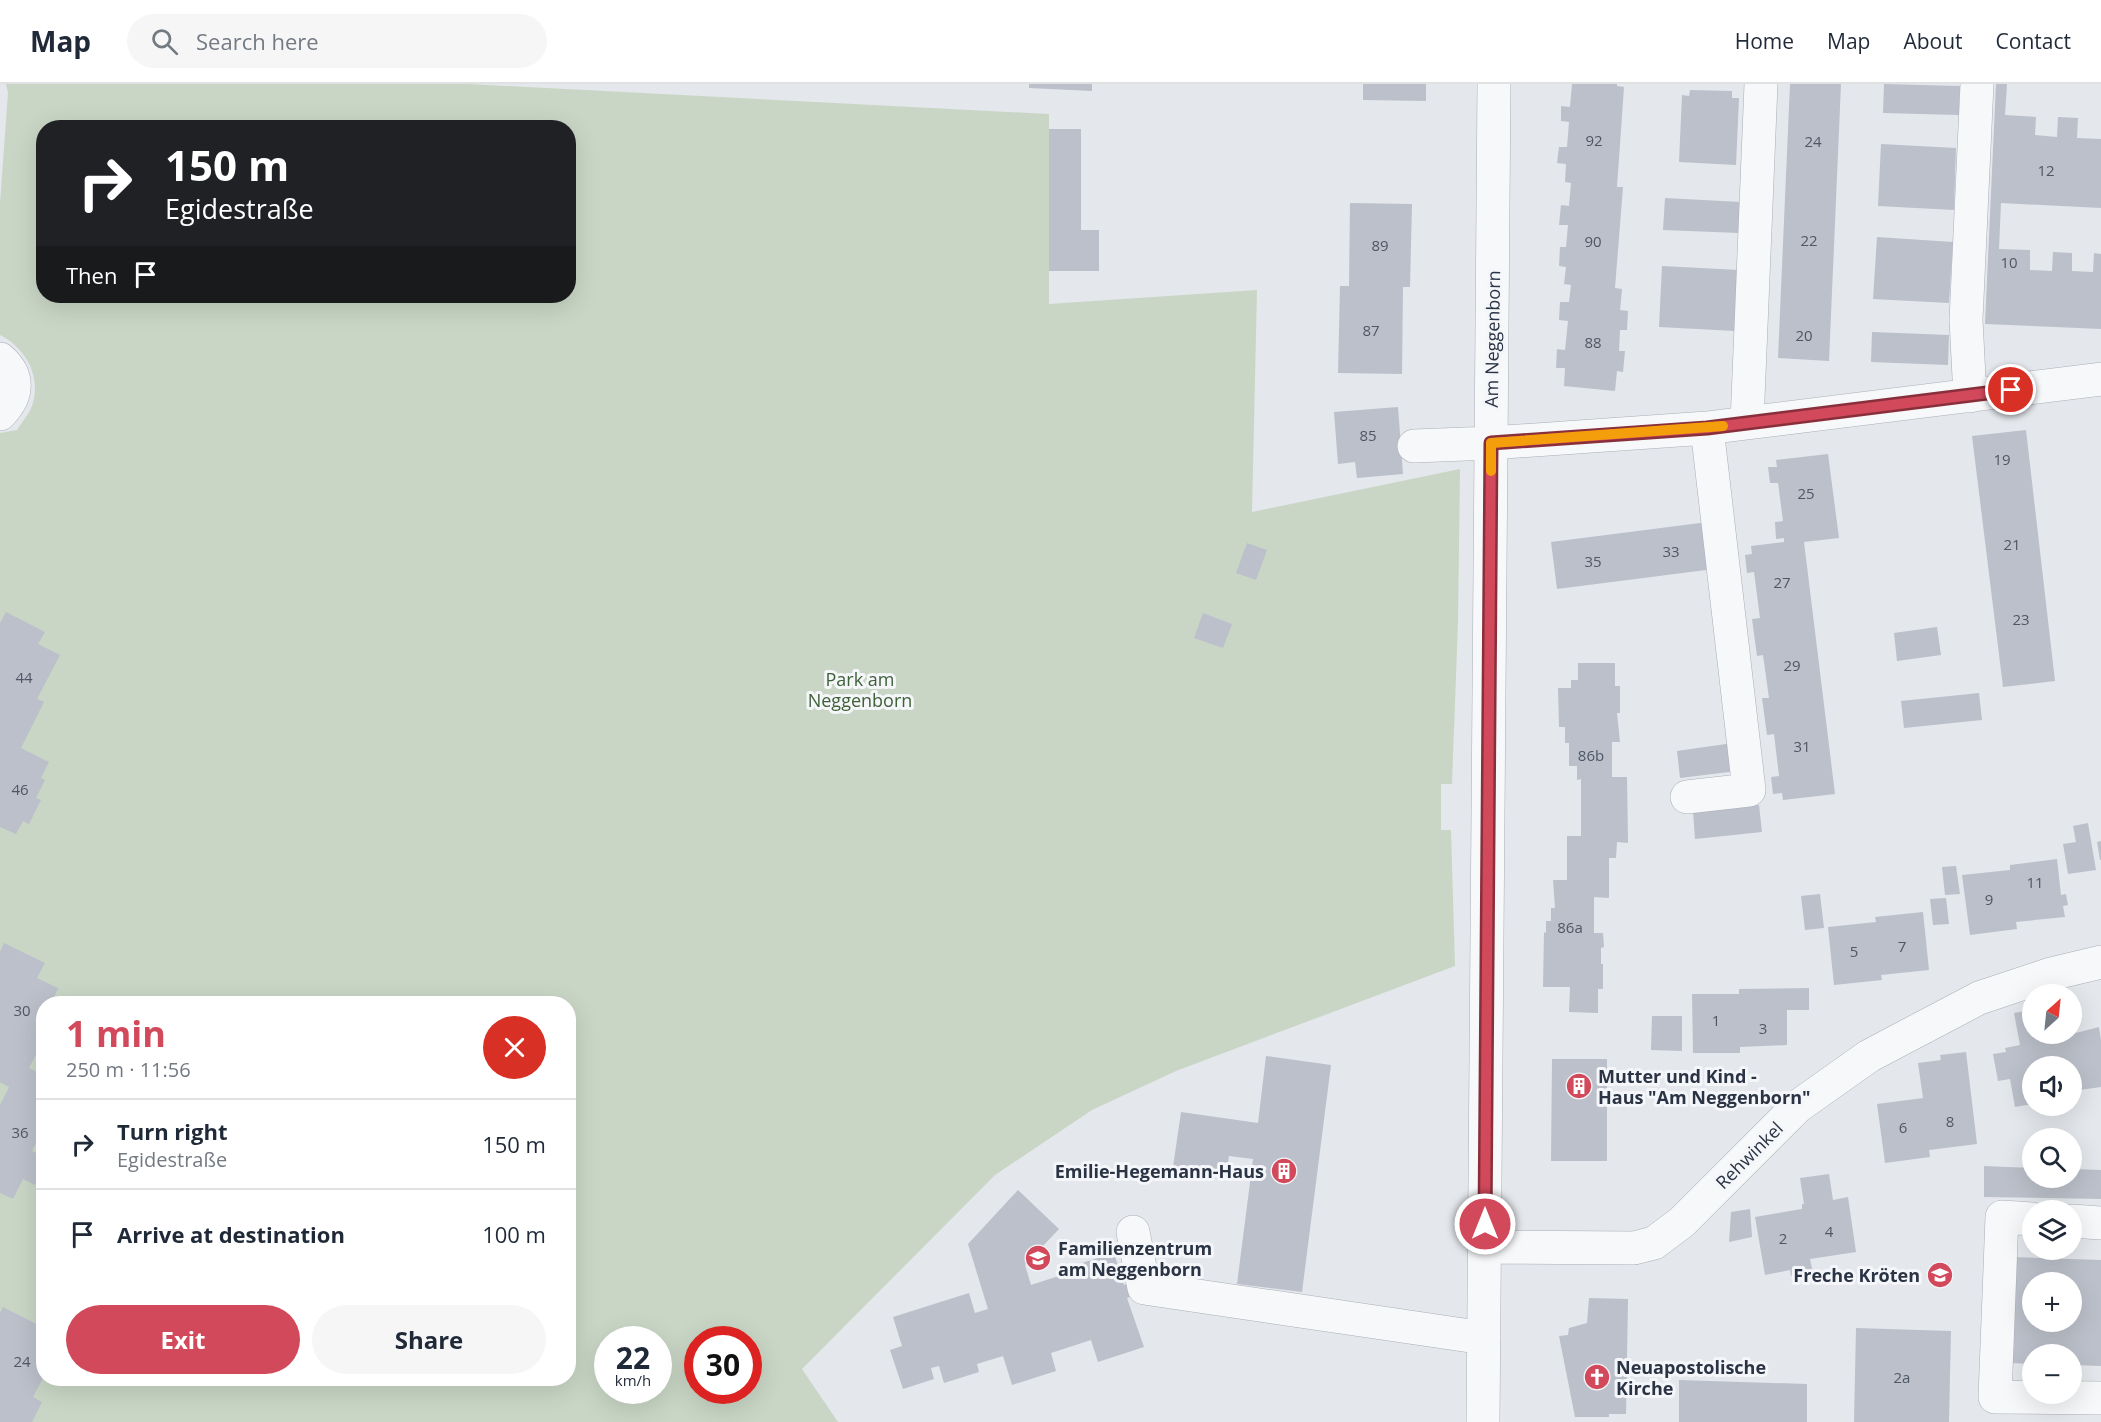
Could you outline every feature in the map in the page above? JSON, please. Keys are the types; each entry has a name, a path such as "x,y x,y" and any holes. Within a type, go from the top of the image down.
{"street":[{"name":"Am Neggenborn","path":"1483,1422 1494,84"},
{"path":"1747,423 1761,84"},
{"path":"1970,396 1966,320 1977,84"},
{"path":"0,359 9,366 15,383 12,400 0,414"},
{"path":"1414,446 1707,428 2101,379"},
{"path":"1688,797 1749,790 1707,428"},
{"name":"Rehwinkel","path":"1485,1247 1634,1248 1654,1243 1682,1222 1797,1107 1869,1056 1979,998 2051,974 2101,962"},
{"path":"2022,1218 2002,1217 1995,1397 2101,1398"},
{"path":"2082,1222 2101,1223"},
{"path":"1133,1232 1144,1288 1484,1338"}],"green space":[{"name":"Park am Neggenborn","path":"6,84 468,84 1049,114 1049,304 1257,290 1252,512 1460,469 1458,622 1452,784 1441,784 1441,830 1451,830 1455,966 1176,1071 1092,1110 995,1175 802,1369 838,1422 0,1422 0,433 17,430 32,406 35,384 24,356 0,335 0,203 8,93"}],"building":[{"path":"1029,84 1092,84 1092,91 1029,88"},
{"path":"1363,84 1426,84 1426,101 1363,100"},
{"path":"1572,84 1617,84 1617,86 1624,87 1617,187 1623,187 1615,288 1622,289 1620,310 1628,311 1627,330 1620,330 1619,351 1625,351 1623,372 1617,371 1615,391 1564,386 1565,368 1556,368 1557,349 1565,350 1568,321 1559,320 1560,302 1569,302 1571,285 1564,284 1566,267 1559,266 1560,247 1566,247 1568,225 1559,225 1561,205 1569,206 1571,183 1565,182 1566,164 1557,163 1559,147 1567,147 1569,122 1561,121 1561,106 1570,107"},
{"path":"1790,84 1841,84 1829,361 1778,358"},
{"path":"1884,84 1960,86 1959,115 1883,113"},
{"path":"1996,84 2007,84 2005,115 2036,117 2035,135 2057,137 2058,117 2078,118 2077,138 2101,139 2101,208 2001,203 1999,249 2030,250 2030,270 2052,271 2053,252 2072,253 2072,271 2093,272 2094,253 2101,254 2101,329 1985,324"},
{"path":"1690,90 1732,91 1732,98 1739,98 1736,165 1679,162 1682,95 1689,96"},
{"path":"1049,129 1081,129 1081,230 1099,230 1099,271 1049,271"},
{"path":"1881,144 1956,148 1954,210 1878,206"},
{"path":"1665,198 1741,202 1739,233 1663,230"},
{"path":"1350,203 1412,204 1410,287 1403,287 1402,374 1338,373 1340,286 1349,286"},
{"path":"1877,237 1953,242 1949,303 1873,299"},
{"path":"1662,266 1739,270 1735,331 1659,327"},
{"path":"1872,332 1949,335 1948,365 1871,362"},
{"path":"1398,407 1403,474 1357,478 1355,462 1338,464 1334,412"},
{"path":"2026,430 2055,681 2003,687 1972,436"},
{"path":"1828,454 1839,538 1804,542 1835,794 1783,800 1782,793 1773,794 1771,777 1779,776 1774,734 1767,735 1762,698 1769,698 1763,655 1757,656 1752,619 1760,618 1754,572 1747,573 1745,555 1752,554 1751,546 1784,542 1784,538 1776,539 1775,522 1783,521 1778,483 1770,483 1768,467 1777,467 1776,460"},
{"path":"1708,522 1714,569 1557,589 1551,542"},
{"path":"1247,543 1267,550 1256,580 1236,573"},
{"path":"6,612 45,632 38,644 60,655 37,699 44,702 21,748 49,762 41,778 45,780 36,798 41,800 29,824 23,821 16,834 0,827 0,623"},
{"path":"1203,613 1232,624 1223,648 1194,638"},
{"path":"1937,627 1941,655 1897,661 1894,633"},
{"path":"1578,663 1615,663 1615,686 1620,686 1620,713 1617,713 1620,742 1612,742 1612,777 1627,777 1628,843 1617,842 1616,858 1609,858 1609,898 1594,897 1594,933 1603,933 1604,947 1601,948 1603,989 1598,989 1598,1013 1569,1012 1570,987 1543,987 1544,932 1546,933 1546,921 1551,921 1551,908 1555,908 1553,880 1567,880 1567,836 1581,836 1581,779 1577,780 1577,766 1569,766 1569,743 1565,743 1565,727 1559,727 1558,688 1571,688 1571,680 1578,680"},
{"path":"1979,693 1982,720 1904,728 1901,701"},
{"path":"1733,743 1737,771 1680,778 1677,751"},
{"path":"1759,805 1762,832 1695,839 1693,811"},
{"path":"2088,823 2096,870 2068,874 2063,844 2076,842 2073,826"},
{"path":"2101,841 2101,860 2100,860 2097,842"},
{"path":"2057,859 2061,895 2066,894 2068,905 2063,906 2065,917 2016,922 2017,929 1970,935 1962,875 2010,870 2010,865"},
{"path":"1956,866 1960,894 1945,895 1942,867"},
{"path":"1820,894 1824,928 1805,930 1801,896"},
{"path":"1946,898 1949,924 1933,925 1930,899"},
{"path":"1923,912 1929,970 1881,975 1882,980 1834,985 1828,927 1876,922 1875,917"},
{"path":"4,943 45,963 37,978 58,988 54,996 36,996 36,1054 29,1068 36,1072 36,1142 32,1151 36,1153 36,1183 35,1185 23,1179 13,1199 0,1193 0,1105 9,1087 0,1082 0,952"},
{"path":"1809,988 1809,1010 1787,1010 1787,1045 1740,1047 1740,1053 1693,1053 1692,994 1739,994 1739,989"},
{"path":"2022,1012 2022,1044 2082,1044 2082,1031 2099,1027 2101,1087 2082,1090 2082,1056 2022,1056 2022,1106 2015,1107 2010,1079 1998,1081 1993,1054 2006,1052 2005,1048 2020,1045 2014,1013"},
{"path":"1652,1016 1682,1016 1682,1051 1651,1050"},
{"path":"1966,1052 1977,1144 1929,1150 1930,1157 1885,1163 1877,1104 1923,1098 1918,1063 1941,1060 1940,1055"},
{"name":"Emilie-Hegemann-Haus","path":"1266,1056 1331,1065 1302,1292 1237,1284 1253,1159 1229,1156 1226,1175 1173,1167 1181,1112 1258,1123"},
{"name":"Mutter und Kind - Haus \"Am Neggenborn\"","path":"1552,1059 1607,1059 1607,1161 1551,1161"},
{"path":"1984,1166 2022,1168 2022,1188 2082,1188 2082,1169 2101,1170 2101,1199 1984,1197"},
{"path":"1829,1174 1833,1200 1848,1197 1856,1252 1810,1259 1813,1273 1791,1276 1790,1270 1765,1275 1755,1217 1802,1209 1802,1204 1804,1204 1800,1178"},
{"path":"1018,1190 1059,1229 1025,1265 1031,1285 1071,1272 1069,1267 1114,1253 1124,1285 1129,1283 1133,1296 1127,1298 1144,1347 1098,1362 1091,1340 1051,1353 1056,1371 1012,1385 1003,1356 977,1364 979,1372 944,1383 939,1366 931,1368 934,1379 903,1389 890,1350 902,1346 893,1317 969,1293 975,1313 988,1309 968,1244"},
{"path":"1750,1209 1752,1237 1729,1242 1731,1212"},
{"path":"2013,1257 2022,1257 2022,1260 2101,1260 2101,1366 2082,1365 2082,1344 2022,1344 2022,1364 2010,1363"},
{"name":"Neuapostolische Kirche","path":"1589,1298 1628,1299 1626,1414 1609,1414 1609,1417 1575,1417 1559,1336 1568,1335 1569,1328 1587,1323"},
{"path":"3,1307 36,1324 36,1386 39,1386 33,1397 42,1402 32,1422 0,1422 0,1313"},
{"path":"1856,1328 1951,1331 1949,1422 1854,1422"},
{"path":"1679,1380 1807,1384 1807,1422 1679,1422"}],"slow traffic":[{"path":"1491,471 1491,443 1723,426"}],"place":[{"name":"Mutter und Kind - Haus \"Am Neggenborn\"","path":"1579,1086"},
{"name":"Emilie-Hegemann-Haus","path":"1284,1171"},
{"name":"Familienzentrum am Neggenborn","path":"1038,1258"},
{"name":"Freche Kröten","path":"1940,1275"},
{"name":"Neuapostolische Kirche","path":"1597,1377"}],"route":[{"path":"1485,1224 1491,443 1707,428 2011,390"}]}
